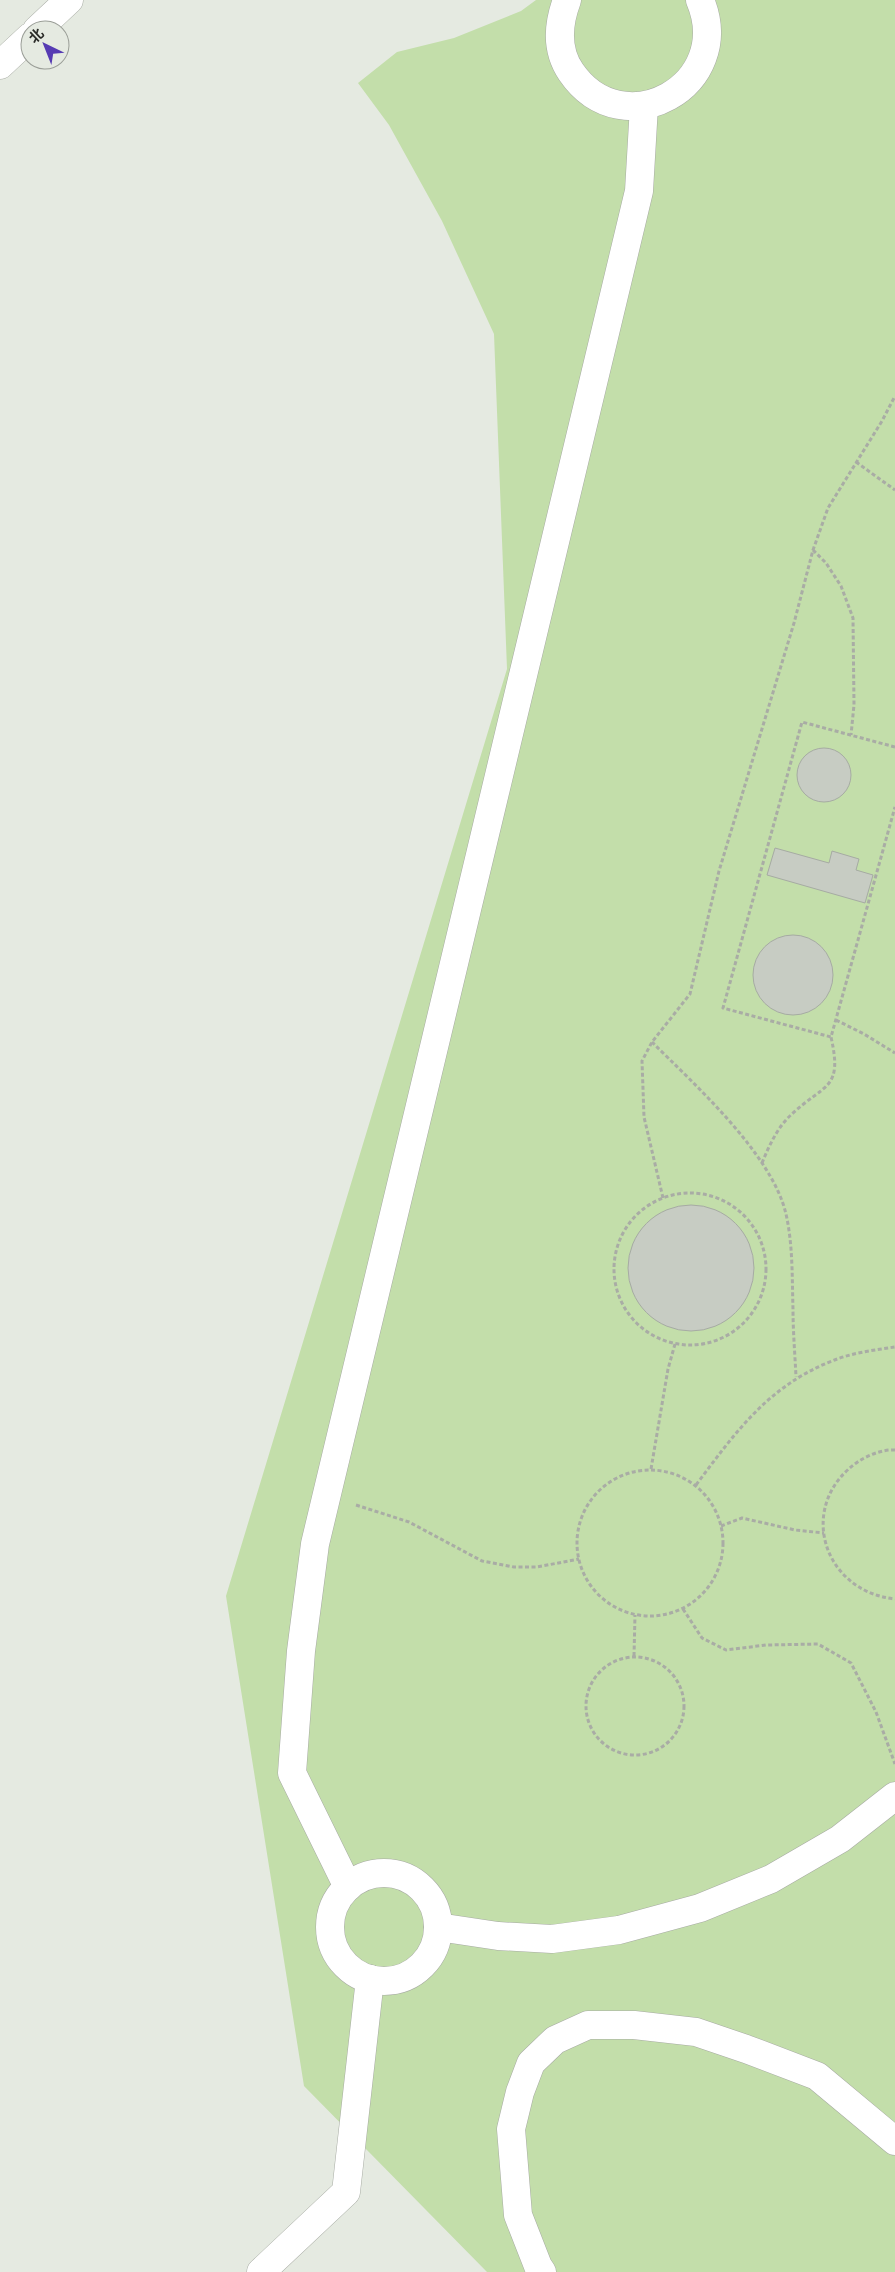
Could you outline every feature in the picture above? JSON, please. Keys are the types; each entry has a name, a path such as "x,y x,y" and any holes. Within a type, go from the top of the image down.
{"street":[{"path":"49,20 70,0"},
{"path":"567,0 560,17 559,41 566,64 579,84 598,98 621,106 644,106 667,98 686,84 701,64 708,40 706,14 700,0"},
{"path":"0,65 20,46"},
{"path":"348,1887 292,1773 301,1651 315,1544 639,191 644,106"},
{"path":"438,1926 498,1936 552,1939 619,1930 700,1908 772,1879 840,1839 895,1796"},
{"path":"380,1873 405,1878 427,1894 435,1909 438,1926 435,1944 427,1960 414,1972 398,1979 380,1981 362,1977 347,1967 336,1953 330,1936 330,1918 336,1901 348,1887 363,1877 380,1873"},
{"path":"261,2272 346,2192 370,1979"},
{"path":"542,2272 518,2215 511,2128 520,2092 531,2063 555,2040 588,2024 634,2025 696,2032 746,2049 816,2076 895,2141"}],"path":[{"path":"663,1198 644,1117 641,1083 642,1061 652,1042 690,994 720,871 794,623 812,550 828,508 882,421 895,396"},
{"path":"856,462 895,490"},
{"path":"812,550 826,563 841,586 854,618 854,704 851,735"},
{"path":"831,1037 723,1008 802,722 895,747"},
{"path":"761,1163 773,1139 790,1115 826,1088 834,1075 836,1060 831,1037 895,807"},
{"path":"836,1020 895,1053"},
{"path":"652,1042 731,1123 761,1163 786,1213 792,1260 796,1378"},
{"path":"696,1192 722,1199 743,1214 758,1233 766,1256 765,1280 757,1304 743,1323 723,1337 699,1344 675,1344 652,1335 633,1319 619,1298 613,1272 617,1246 628,1224 647,1205 663,1198 670,1195 696,1192"},
{"path":"651,1469 668,1369 675,1344"},
{"path":"696,1485 721,1452 770,1396 796,1378 833,1360 895,1347"},
{"path":"895,1450 867,1456 847,1469 832,1489 824,1512 824,1532 832,1561 848,1580 869,1594 895,1599"},
{"path":"651,1469 674,1474 696,1485 712,1503 721,1526 723,1550 717,1574 703,1594 683,1609 660,1616 635,1615 613,1607 594,1592 581,1571 576,1547 579,1523 589,1502 605,1484 627,1473 651,1469"},
{"path":"327,1498 409,1522 482,1561 514,1567 537,1567 579,1560"},
{"path":"721,1526 742,1518 795,1530 824,1532"},
{"path":"683,1609 702,1638 726,1650 766,1645 818,1644 852,1664 876,1712 895,1764"},
{"path":"634,1656 635,1615"},
{"path":"634,1656 649,1658 668,1670 681,1688 685,1703 683,1718 677,1732 667,1744 652,1752 635,1756 618,1752 603,1744 592,1730 586,1714 586,1697 592,1681 604,1668 618,1659 634,1656"}],"green space":[{"path":"536,0 895,0 895,2272 487,2272 304,2086 226,1596 507,669 494,334 442,221 389,125 358,83 397,52 454,38 521,11"}],"building":[{"path":"824,748 834,750 843,756 849,765 851,775 849,785 843,794 834,800 824,802 814,800 805,794 799,785 797,775 799,765 805,756 814,750"},
{"path":"775,848 829,863 832,851 859,859 856,870 873,875 865,903 767,875"},
{"path":"793,935 808,938 821,947 830,960 833,975 830,990 821,1003 808,1012 793,1015 778,1012 765,1003 756,990 753,975 756,960 765,947 778,938"},
{"path":"691,1205 715,1210 735,1224 749,1244 754,1268 749,1292 735,1312 715,1326 691,1331 667,1326 647,1312 633,1292 628,1268 633,1244 647,1224 667,1210"}]}
